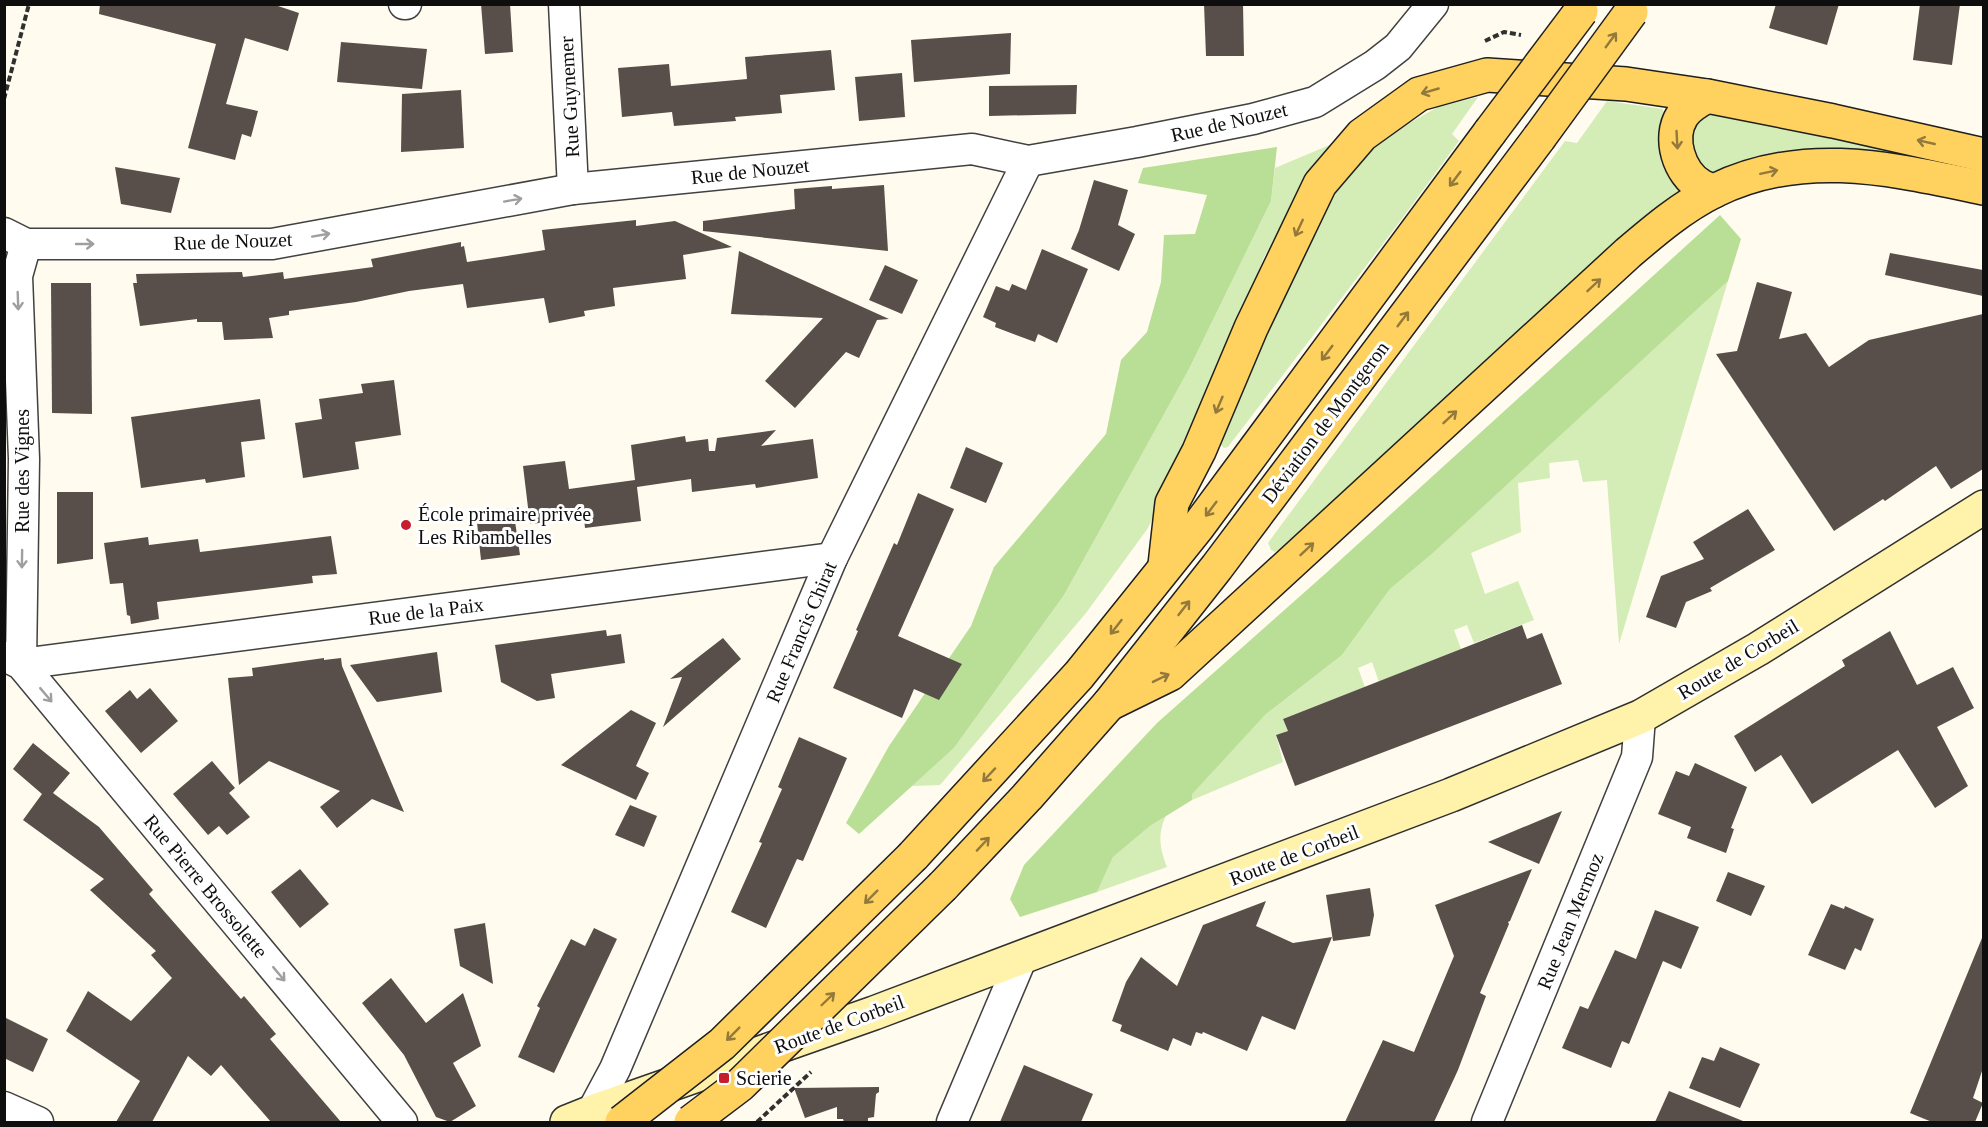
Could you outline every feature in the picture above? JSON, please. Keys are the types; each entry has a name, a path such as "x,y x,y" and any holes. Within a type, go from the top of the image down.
{"main road":[{"name":"Déviation de Montgeron","path":"592,1120 723,1044 913,856 1079,675 1197,528 1584,8"},
{"name":"Déviation de Montgeron","path":"691,1122 740,1085 943,886 1027,797 1109,704 1217,567 1634,8"},
{"path":"1165,565 1172,503 1199,451 1251,328 1320,184 1362,135 1419,94 1487,75 1626,84 1707,96 1833,121 1983,155"},
{"path":"1707,96 1683,114 1676,127 1676,141 1678,154 1690,176 1700,185 1714,191"},
{"path":"1109,704 1170,674 1628,253 1668,219 1714,191 1761,173 1798,166 1835,165 1893,170 1983,188"},
{"name":"Route de Corbeil","path":"592,1120 1451,795 1640,717 1758,649 1983,507"}],"street":[{"name":"Rue Guynemer","path":"564,4 573,189"},
{"name":"Rue de Nouzet","path":"15,238 272,244 573,189 972,149 1028,161 1230,124 1315,102 1375,65 1398,47 1434,4"},
{"name":"Rue Francis Chirat","path":"592,1120 832,558 1028,161"},
{"name":"Rue des Vignes","path":"13,660 24,459 15,238"},
{"name":"Rue de la Paix","path":"13,660 832,558"},
{"name":"Rue Pierre Brossolette","path":"13,660 402,1122"},
{"name":"Rue Jean Mermoz","path":"1487,1122 1637,757 1640,717"},
{"path":"952,1122 1022,957"},
{"path":"4,1107 38,1122"}],"path":[{"path":"4,99 29,4"}],"green space":[{"path":"1478,97 1452,134 1459,141 1228,447 1224,448 1219,443 1322,205 1368,150 1438,107"},
{"path":"1607,101 1663,109 1666,159 1686,189 1283,548 1275,552 1271,550 1268,543 1565,141 1577,143"},
{"path":"1708,111 1983,164 1983,179 1719,175 1705,171 1692,159 1689,129"},
{"path":"1339,141 1299,192 1264,257 1214,384 1148,528 1086,613 940,785 912,786 954,748 1064,595 1189,369 1271,201 1275,168"},
{"path":"1277,147 1271,201 1189,369 1064,595 954,748 859,834 846,823 889,746 971,626 994,567 1106,434 1121,360 1147,332 1161,282 1164,235 1195,234 1207,195 1138,183 1143,168"},
{"path":"1720,215 1741,239 1728,281 1433,553 1390,589 1342,655 1266,714 1192,794 1192,800 1150,826 1113,857 1097,892 1020,917 1010,899 1024,865 1157,723 1325,574"},
{"path":"1728,281 1619,644 1607,480 1583,482 1578,460 1549,463 1550,478 1518,483 1521,532 1471,553 1485,594 1518,581 1534,620 1474,643 1467,625 1454,630 1461,649 1379,682 1372,662 1358,668 1365,687 1283,719 1288,731 1276,735 1283,762 1192,800 1191,794 1266,714 1342,655 1390,589 1433,553"},
{"path":"1166,816 1161,829 1160,842 1167,867 1097,892 1113,857 1150,826"}],"building":[{"path":"100,4 272,4 299,13 288,51 245,38 226,104 258,111 251,137 242,134 235,160 188,148 216,44 99,14"},
{"path":"481,4 510,4 513,52 485,54"},
{"path":"1204,4 1243,4 1244,56 1206,56"},
{"path":"1776,4 1839,4 1827,45 1769,28"},
{"path":"1920,4 1960,4 1952,65 1913,60"},
{"path":"1011,33 1010,74 914,82 911,40"},
{"path":"341,42 427,49 422,89 337,82"},
{"path":"831,50 835,90 780,95 782,113 735,117 736,121 674,126 672,112 622,117 618,68 669,64 671,86 747,79 745,57"},
{"path":"902,73 905,117 859,121 855,77"},
{"path":"1077,85 1076,114 989,116 989,86"},
{"path":"461,90 464,148 401,152 402,94"},
{"path":"115,167 180,178 171,213 121,204"},
{"path":"1094,180 1128,190 1118,225 1135,234 1119,271 1071,249"},
{"path":"884,185 888,251 703,231 703,221 795,209 794,189"},
{"path":"636,220 636,226 675,221 732,247 683,255 686,279 613,288 615,306 584,311 585,316 549,323 544,298 467,308 463,284 289,311 289,315 269,318 273,338 224,340 222,322 197,322 197,319 140,326 133,283 137,283 136,274 242,272 243,277 283,272 284,279 373,267 371,259 461,242 467,262 545,250 542,230"},
{"path":"1042,249 1088,269 1057,343 1038,334 1035,342 995,327 996,323 983,317 996,286 1009,291 1012,284 1026,290"},
{"path":"739,251 889,319 877,320 859,358 846,352 795,408 765,381 823,318 731,314"},
{"path":"1890,253 1983,270 1983,296 1885,275"},
{"path":"885,265 918,280 902,314 869,300"},
{"path":"1757,282 1792,292 1779,339 1806,333 1829,367 1869,340 1983,314 1983,469 1951,489 1936,466 1885,501 1883,499 1834,531 1716,354 1737,351"},
{"path":"51,283 91,283 92,414 52,413"},
{"path":"394,380 401,435 355,442 359,469 303,478 295,423 322,419 319,399 363,393 361,384"},
{"path":"260,399 265,439 241,442 245,477 206,483 205,479 141,488 131,417"},
{"path":"776,430 761,446 813,439 818,478 756,488 755,484 692,492 691,479 637,487 641,521 585,528 584,518 530,524 523,466 565,461 569,489 635,480 631,445 685,436 686,442 708,439 709,451 715,451 717,438"},
{"path":"966,447 1003,463 986,503 950,488"},
{"path":"57,492 93,492 93,559 57,564"},
{"path":"918,493 954,509 898,636 962,664 939,700 914,689 902,718 833,688 858,631 856,630 894,543 897,545"},
{"path":"513,508 520,555 481,560 476,513"},
{"path":"1748,509 1775,550 1710,588 1712,591 1686,602 1676,628 1646,617 1661,576 1704,559 1693,542"},
{"path":"331,536 337,574 312,576 313,583 157,602 159,619 131,624 130,616 127,615 123,583 110,584 104,543 148,537 149,545 198,539 200,552"},
{"path":"1522,625 1527,639 1542,633 1562,684 1295,786 1276,735 1288,731 1283,719"},
{"path":"606,630 607,636 621,634 625,663 551,674 555,698 537,701 501,682 495,645"},
{"path":"1890,631 1917,685 1953,667 1974,708 1937,727 1968,786 1935,808 1898,750 1812,804 1781,755 1755,772 1734,736 1845,666 1842,660"},
{"path":"723,638 741,659 663,727 682,677 670,679"},
{"path":"437,652 442,692 377,702 350,665"},
{"path":"324,658 324,660 341,658 342,666 404,812 372,799 337,828 320,807 340,791 269,761 239,785 228,678 253,676 252,668"},
{"path":"150,688 178,721 141,753 105,711 130,690 137,699"},
{"path":"631,710 656,723 636,766 649,773 636,800 561,765"},
{"path":"799,737 847,758 803,861 797,859 766,928 731,912 762,843 759,842 782,789 778,787"},
{"path":"33,743 70,773 53,793 99,827 153,890 149,894 241,999 244,996 276,1034 270,1039 341,1122 271,1122 221,1065 211,1076 188,1056 152,1122 116,1122 140,1081 66,1031 88,991 131,1021 172,978 151,955 156,951 90,890 104,879 23,820 42,794 13,769"},
{"path":"212,761 235,788 229,793 250,817 227,835 219,826 208,835 173,794"},
{"path":"1695,763 1747,787 1731,828 1734,829 1726,853 1687,838 1691,827 1658,814 1676,771 1689,776"},
{"path":"630,805 657,816 644,847 615,835"},
{"path":"1562,811 1539,864 1488,842"},
{"path":"300,869 329,904 300,928 271,892"},
{"path":"1532,869 1480,993 1486,996 1458,1070 1434,1122 1345,1122 1383,1040 1414,1052 1454,956 1435,905"},
{"path":"1728,872 1765,886 1751,916 1716,901"},
{"path":"1370,888 1374,915 1370,936 1333,941 1326,895"},
{"path":"1266,901 1256,926 1293,943 1332,937 1295,1030 1262,1016 1247,1051 1203,1032 1202,1034 1196,1032 1191,1046 1173,1038 1168,1051 1120,1031 1122,1025 1112,1021 1126,982 1141,957 1177,986 1203,925"},
{"path":"1831,904 1844,909 1845,906 1874,919 1861,951 1855,948 1845,970 1808,955"},
{"path":"1655,910 1699,927 1681,969 1663,961 1629,1044 1622,1041 1611,1068 1562,1048 1580,1006 1588,1009 1615,950 1636,959"},
{"path":"485,923 493,984 460,966 454,929"},
{"path":"594,928 617,939 554,1073 518,1057 540,1008 537,1006 571,939 585,946"},
{"path":"1982,938 1983,1068 1973,1098 1983,1103 1975,1122 1932,1122 1910,1113"},
{"path":"391,978 426,1023 463,993 481,1046 453,1063 476,1106 450,1122 436,1117 404,1055 362,1003"},
{"path":"4,1017 48,1039 33,1072 4,1058"},
{"path":"1720,1047 1760,1064 1740,1108 1689,1088 1702,1057 1714,1061"},
{"path":"1024,1065 1093,1094 1081,1122 1000,1122"},
{"path":"879,1087 879,1092 876,1094 874,1117 868,1118 868,1122 844,1122 843,1119 837,1119 837,1107 805,1118 794,1088"},
{"path":"1669,1091 1743,1121 1743,1122 1655,1122"}],"place":[{"name":"École primaire privée Les Ribambelles","path":"406,525"},
{"name":"Scierie","path":"724,1078"}]}
